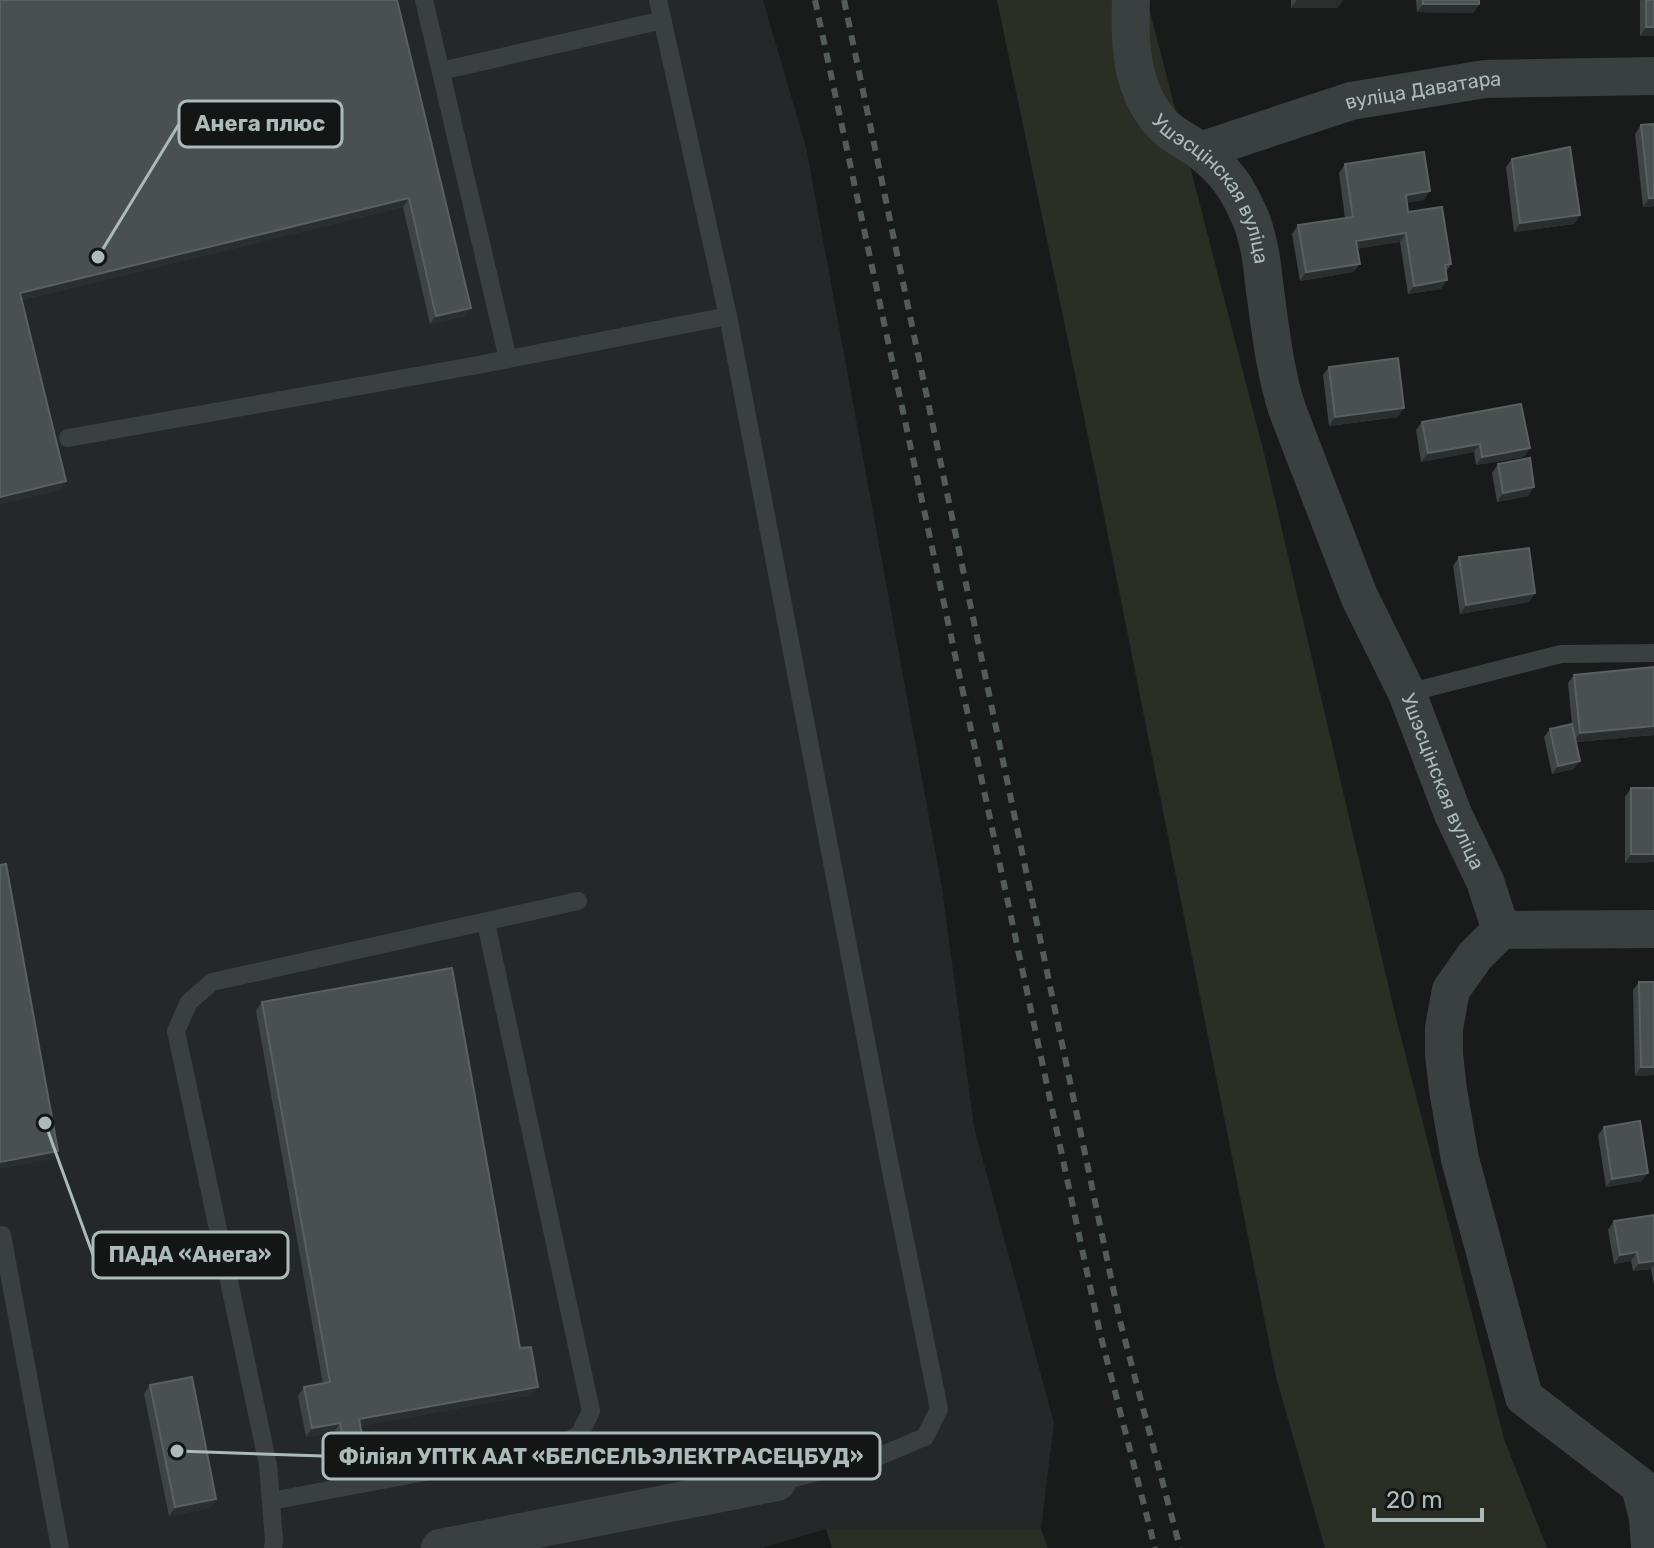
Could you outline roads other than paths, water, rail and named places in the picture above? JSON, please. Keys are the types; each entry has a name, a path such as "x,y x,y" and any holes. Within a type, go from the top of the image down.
{"street":[{"name":"Ушэсцінская вуліца","path":"1131,0 1129,34 1133,61 1146,101 1165,127 1200,151 1235,185 1252,220 1261,253 1279,383 1287,409 1359,596 1407,693 1453,814 1485,881 1501,930"},
{"name":"вуліца Даватара","path":"1200,151 1351,101 1395,93 1485,79 1654,76"},
{"path":"1650,1548 1647,1485 1524,1397 1460,1159 1448,1090 1444,1028 1451,990 1475,956 1501,930 1654,929"},
{"path":"440,1548 777,1482"}],"lane":[{"path":"424,0 508,359"},
{"path":"658,0 728,316 939,1409 925,1437 875,1458 777,1482"},
{"path":"441,71 663,20"},
{"path":"68,438 728,316"},
{"path":"1407,693 1561,654 1654,653"},
{"path":"273,1548 268,1465 176,1031 189,1002 212,982 578,901"},
{"path":"271,1501 557,1447 580,1434 591,1411 486,923"},
{"path":"2,1235 60,1548"}],"railway":[{"path":"815,0 1100,1333 1155,1548"},
{"path":"844,0 1120,1321 1180,1548"}],"place":[{"name":"Анега плюс","path":"98,257"},
{"name":"ПАДА «Анега»","path":"45,1123"},
{"name":"Філіял УПТК ААТ «БЕЛСЕЛЬЭЛЕКТРАСЕЦБУД»","path":"177,1451"}]}
